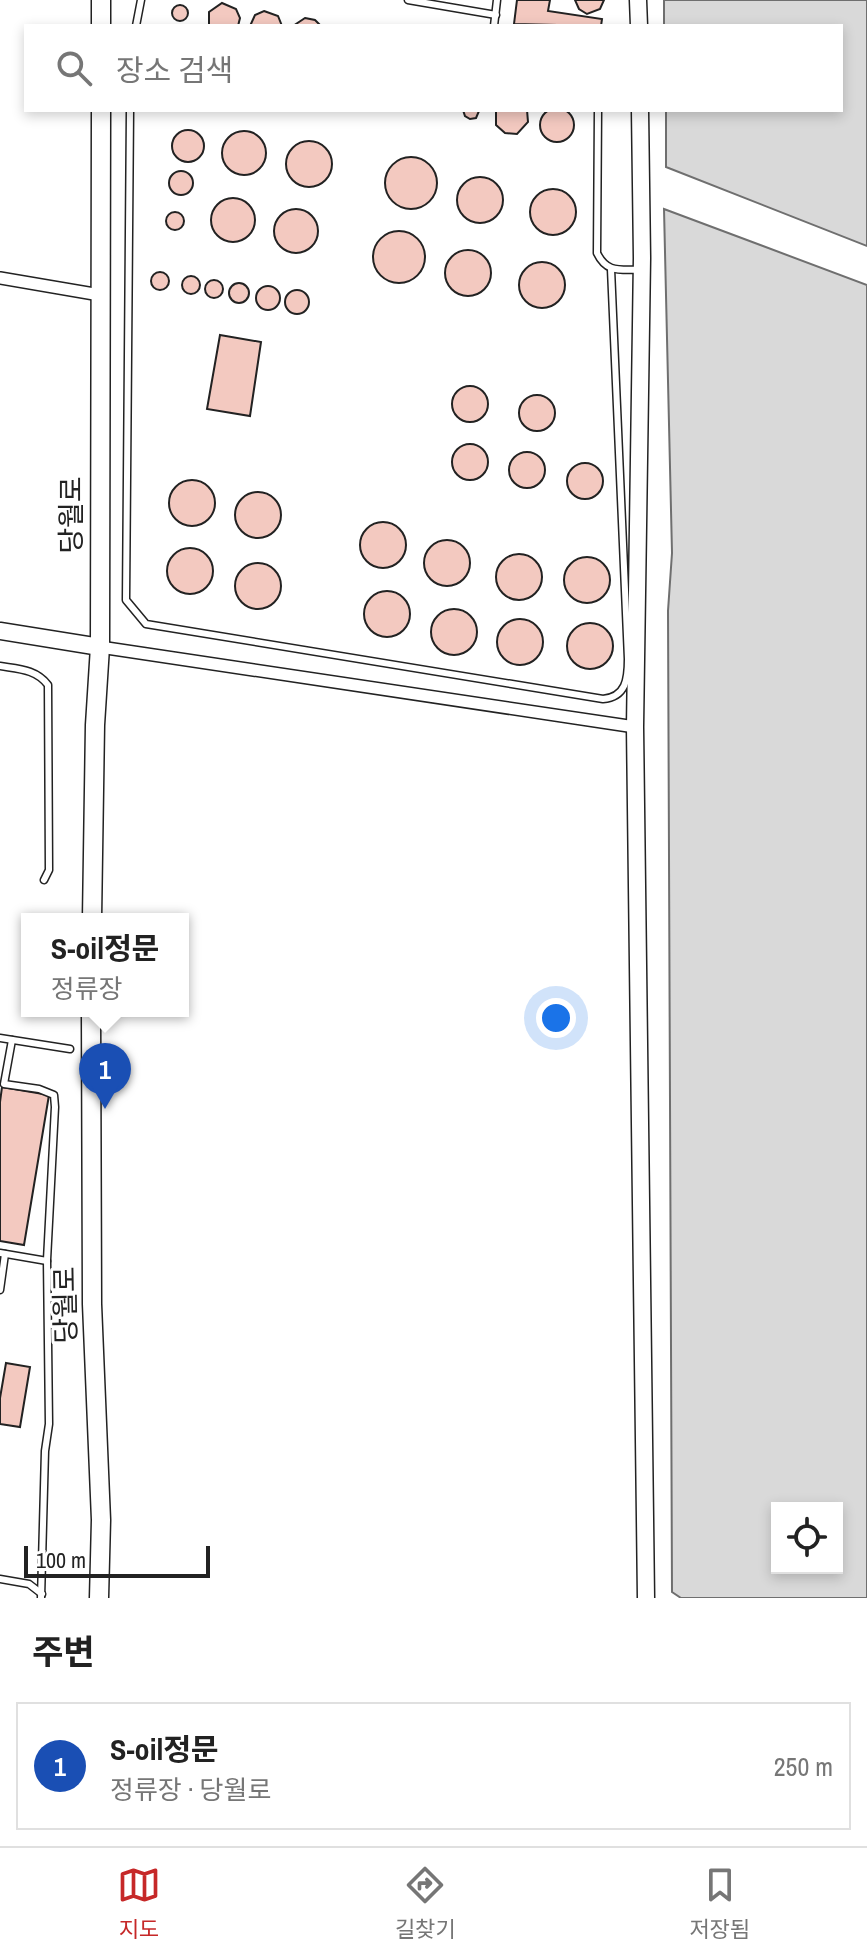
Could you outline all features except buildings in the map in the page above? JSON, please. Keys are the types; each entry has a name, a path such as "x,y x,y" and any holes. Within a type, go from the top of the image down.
{"main road":[{"path":"101,0 101,24"},
{"path":"638,0 639,24"},
{"name":"당월로","path":"92,913 95,725 100,647 101,112"},
{"path":"640,112 635,727 646,1598"},
{"path":"0,631 100,647"},
{"name":"당월로","path":"91,1017 92,1304 101,1520 99,1598"}],"street":[{"path":"0,278 100,295"},
{"path":"100,647 635,727"}],"lane":[{"path":"136,24 141,0"},
{"path":"408,0 496,15"},
{"path":"494,24 497,0"},
{"path":"130,112 126,600 146,624 603,699 614,698 623,691 628,677 628,659 611,269"},
{"path":"598,112 597,253 603,265 611,269 641,270"},
{"path":"0,666 32,672 41,676 48,685 49,870 44,880"},
{"path":"0,1038 70,1049"},
{"path":"12,1040 2,1084 39,1089 54,1095 47,1261 49,1424 45,1451 42,1596"},
{"path":"0,1290 3,1254 47,1261"},
{"path":"0,1579 29,1584 42,1596"}],"shaded area":[{"path":"664,0 867,0 867,246 666,167 666,112 843,112 843,24 664,24"},
{"path":"664,209 867,285 867,1598 681,1598 672,1592 668,611 672,553"}],"place":[{"name":"S-oil정문","path":"105,1109"}]}
